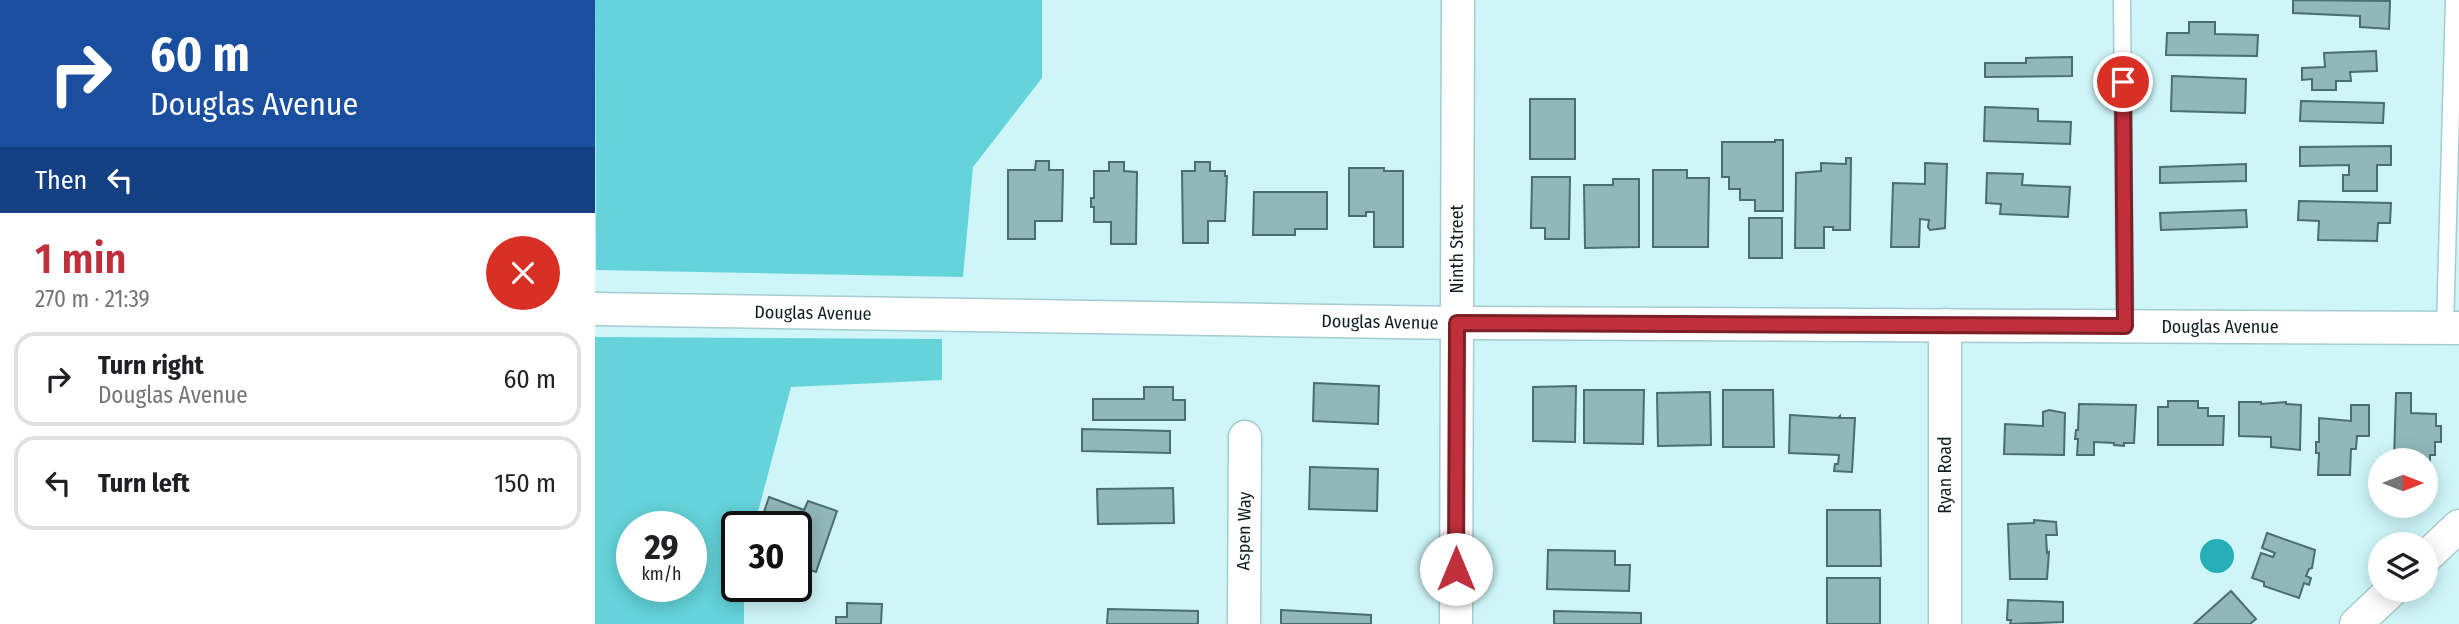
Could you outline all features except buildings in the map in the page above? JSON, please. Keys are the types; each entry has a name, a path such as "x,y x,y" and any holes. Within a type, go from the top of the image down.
{"street":[{"name":"Ninth Street","path":"1456,624 1458,0"},
{"name":"Douglas Avenue","path":"595,309 1457,323 2452,328"},
{"name":"Ryan Road","path":"1945,325 1945,624"},
{"name":"Aspen Way","path":"1244,624 1245,438"},
{"path":"2438,546 2459,526"},
{"path":"2356,624 2379,602"}],"lane":[{"path":"2122,0 2125,326"},
{"path":"2452,328 2454,0"}],"shaded area":[{"path":"595,0 1042,0 1042,78 973,167 963,277 596,270"},
{"path":"595,337 942,339 942,380 791,387 758,511 721,511 721,602 744,602 744,624 595,624"},
{"path":"2217,539 2229,544 2234,556 2229,568 2217,573 2205,568 2200,556 2205,544"}],"route":[{"path":"1456,569 1457,323 2125,326 2123,82"}]}
